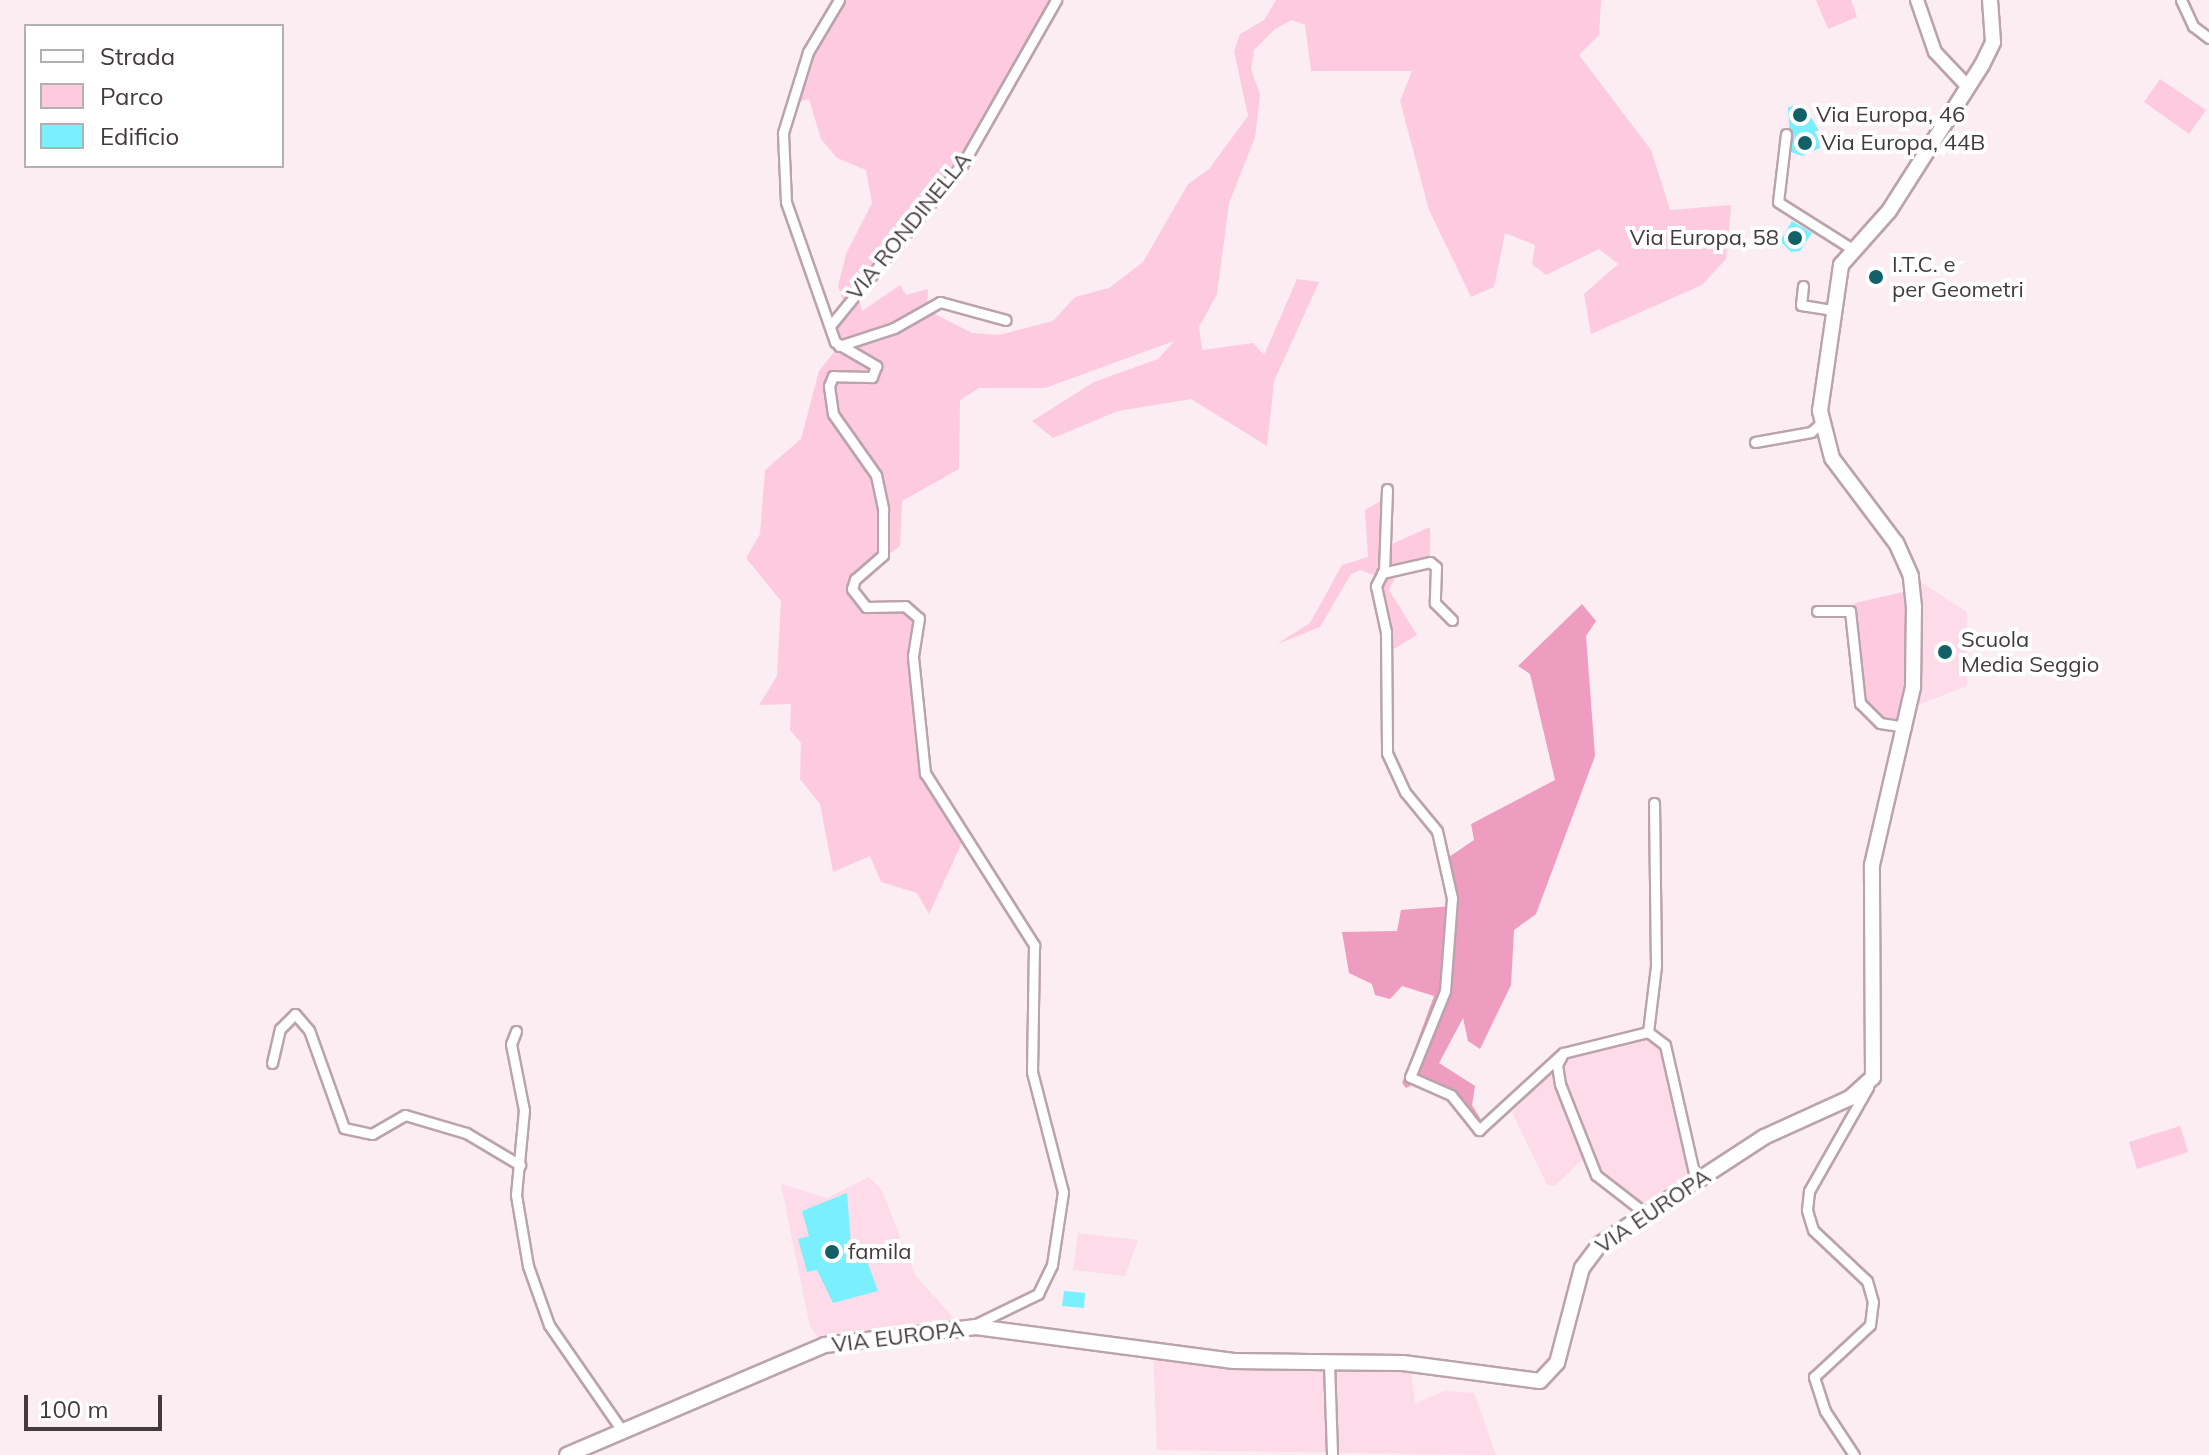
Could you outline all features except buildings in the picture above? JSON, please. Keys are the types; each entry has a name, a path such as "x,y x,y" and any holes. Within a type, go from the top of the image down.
{"main road":[{"path":"1873,1077 1872,865 1906,727 1915,649 1911,576 1896,543 1832,458 1821,423 1832,310 1841,265 1889,211 1993,42 1990,0"},
{"name":"VIA EUROPA","path":"567,1455 621,1429 654,1419 825,1345 968,1328 1234,1361 1403,1363 1540,1381 1562,1351 1590,1254 1645,1213 1764,1137 1850,1098 1873,1077"}],"street":[{"name":"VIA RONDINELLA","path":"839,0 808,52 783,124 786,202 839,346"},
{"name":"VIA RONDINELLA","path":"830,326 962,165 1056,0"},
{"path":"1917,0 1935,52 1968,87"},
{"path":"2181,0 2193,26 2209,38"},
{"path":"1786,134 1778,202 1854,250"},
{"path":"1803,286 1801,305 1832,310"},
{"path":"839,346 894,328 940,302 1006,320"},
{"path":"839,346 876,366 872,377 833,376 829,386 833,414 876,475 883,509 883,555 855,579 854,598 866,607 905,606 919,618 913,657 925,773 1034,945 1030,1058 1059,1175 1062,1215 1052,1265 1038,1294 1019,1309 981,1317 968,1328"},
{"path":"1755,442 1811,432 1821,423"},
{"path":"1387,489 1382,573 1376,586 1386,632 1387,753 1405,792 1437,831 1452,898 1445,991 1410,1077 1451,1095 1479,1130 1563,1053 1648,1032"},
{"path":"1382,573 1430,562 1436,567 1435,603 1452,620"},
{"path":"1817,611 1850,611 1860,703 1880,723 1906,727"},
{"path":"1654,803 1656,966 1648,1032 1669,1055 1696,1182"},
{"path":"272,1063 280,1029 295,1014 309,1030 344,1128 372,1134 405,1115 466,1133 520,1165"},
{"path":"516,1031 511,1044 524,1110 516,1195 537,1297 568,1356 621,1429"},
{"path":"1563,1053 1557,1065 1560,1084 1596,1175 1645,1213"},
{"path":"1854,1455 1825,1411 1814,1377 1870,1325 1873,1302 1867,1281 1813,1230 1807,1210 1809,1191 1873,1077"},
{"path":"1329,1363 1332,1455"}],"shaded area":[{"name":"Scuola Media Seggio","path":"1921,582 1967,612 1967,686 1915,706"},
{"path":"1582,604 1596,621 1586,636 1595,756 1536,914 1514,930 1511,985 1480,1049 1468,1041 1463,1018 1439,1063 1475,1086 1472,1105 1486,1128 1471,1128 1451,1095 1418,1082 1406,1088 1402,1083 1434,996 1402,986 1390,999 1375,995 1372,984 1349,973 1342,932 1397,931 1401,910 1452,906 1446,859 1474,840 1471,824 1555,780 1530,674 1518,666"},
{"path":"1646,1039 1661,1046 1692,1179 1644,1209 1599,1173 1591,1151 1555,1186 1547,1185 1512,1112 1566,1058"},
{"path":"869,1177 882,1190 915,1275 957,1322 819,1339 810,1327 781,1184 827,1198"},
{"path":"1078,1233 1138,1240 1125,1276 1073,1270"},
{"path":"1153,1353 1410,1364 1415,1404 1444,1391 1474,1393 1496,1455 1157,1450"}],"green space":[{"path":"839,0 1056,0 962,165 857,291 862,311 900,285 906,295 928,289 927,310 972,333 999,335 1053,321 1075,297 1109,288 1143,262 1188,184 1209,169 1248,116 1234,51 1240,34 1264,20 1276,0 1601,0 1599,35 1579,55 1651,150 1670,210 1731,205 1726,259 1702,285 1591,334 1584,294 1618,264 1599,249 1546,275 1532,264 1535,245 1505,233 1494,287 1471,297 1429,210 1400,101 1412,71 1311,71 1305,25 1292,20 1275,29 1254,50 1251,69 1260,95 1255,137 1229,203 1217,294 1199,327 1202,350 1253,343 1264,355 1297,279 1319,282 1274,381 1267,446 1191,399 1118,411 1053,438 1032,421 1094,382 1158,359 1174,341 1045,388 979,388 960,400 959,469 902,501 900,546 855,579 860,604 893,605 919,618 914,643 919,753 965,836 929,914 917,893 881,882 870,856 833,872 820,804 800,779 801,743 790,730 791,704 759,705 777,676 781,601 746,558 760,534 765,470 801,439 819,371 839,346 830,326 845,306 838,286 846,254 872,203 866,170 837,158 821,139 809,99 793,103 796,79"},
{"path":"1816,0 1851,0 1857,17 1828,29"},
{"path":"2160,79 2206,110 2189,134 2144,102"},
{"path":"1386,498 1385,547 1430,527 1430,562 1397,573 1389,590 1417,635 1387,653 1380,577 1360,570 1351,574 1320,627 1277,644 1310,623 1342,565 1368,557 1365,510"},
{"path":"1912,590 1906,727 1891,727 1860,703 1851,619 1855,603"},
{"path":"2180,1126 2188,1152 2137,1169 2129,1142"}],"place":[{"name":"Via Europa, 46","path":"1800,115"},
{"name":"Via Europa, 44B","path":"1805,143"},
{"name":"Via Europa, 58","path":"1795,238"},
{"name":"I.T.C. e per Geometri","path":"1876,277"},
{"name":"Scuola Media Seggio","path":"1945,652"},
{"name":"famila","path":"832,1252"}]}
